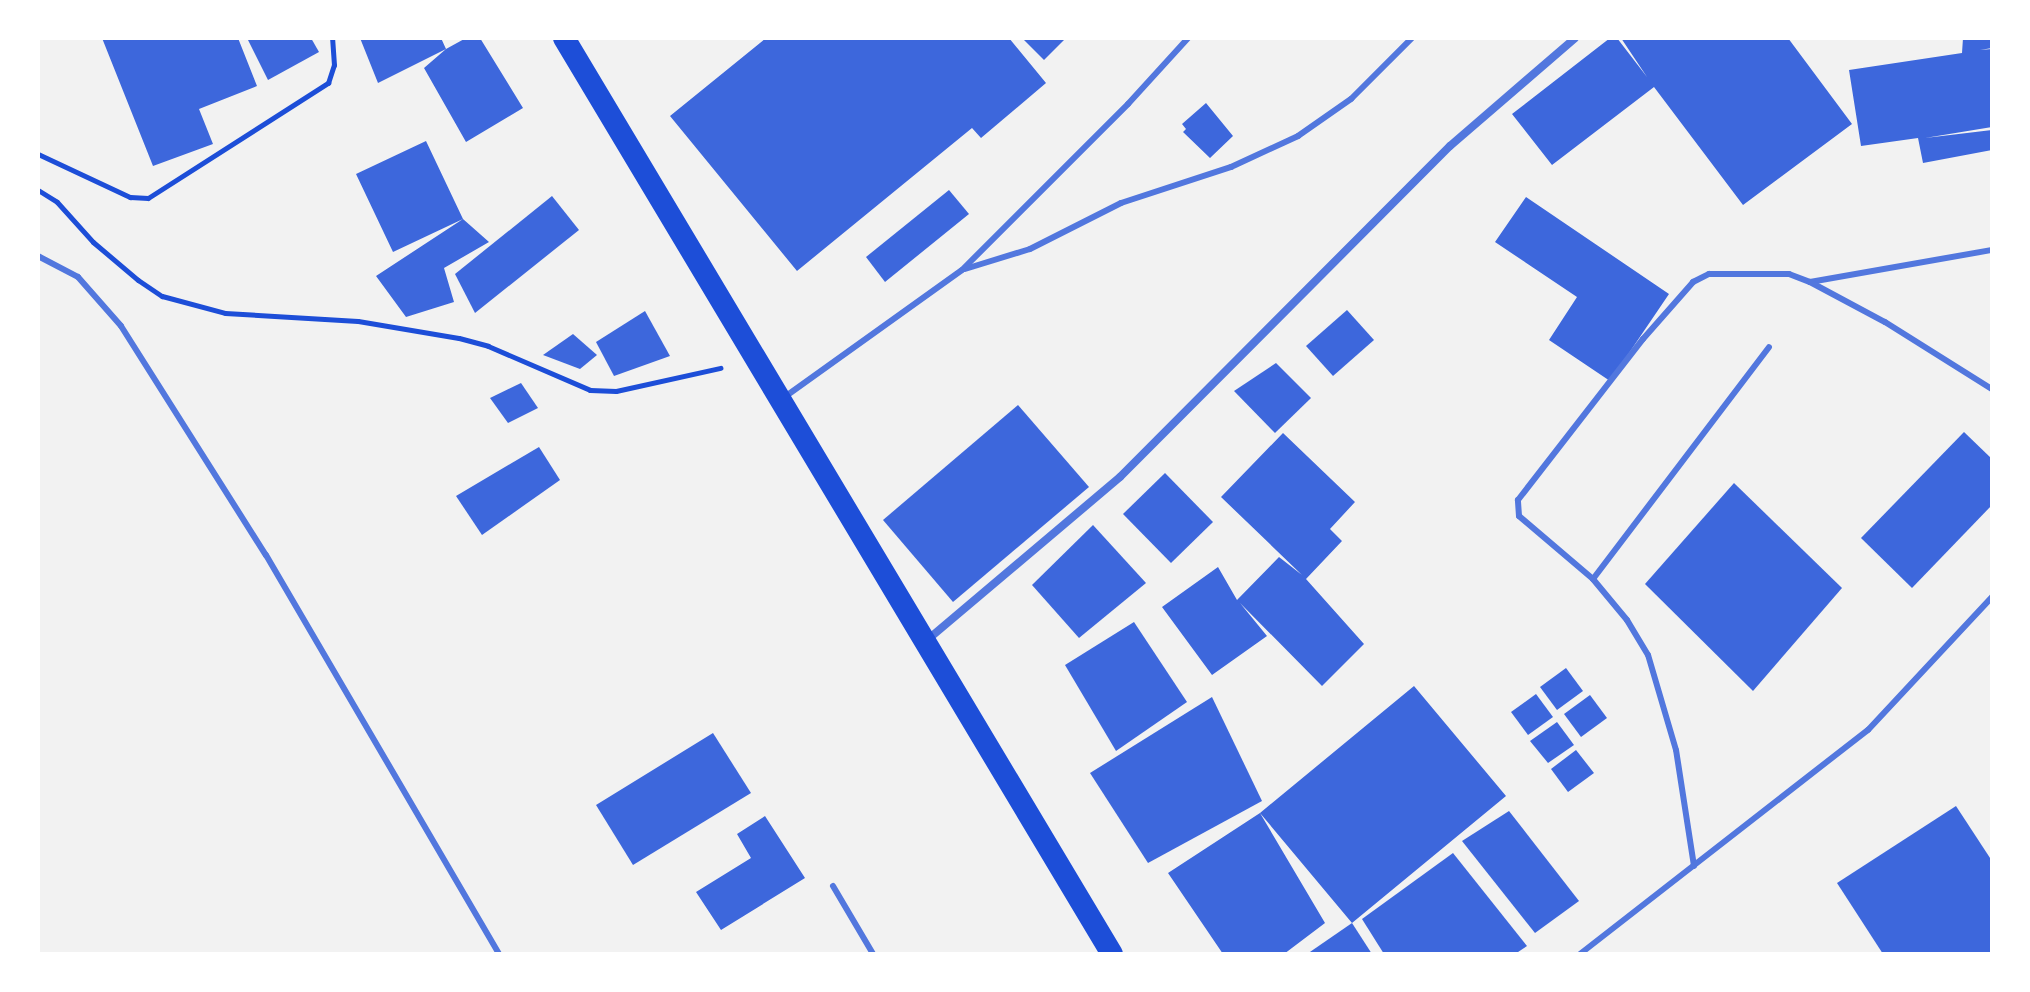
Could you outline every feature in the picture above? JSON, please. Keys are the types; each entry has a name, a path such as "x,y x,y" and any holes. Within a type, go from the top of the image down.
{"highway":[{"path":"564,38 1112,954"}],"street":[{"path":"925,641 1120,477 1450,146 1575,38"}],"lane":[{"path":"780,400 962,270 1128,104 1188,38"},
{"path":"962,270 1030,249 1121,203 1231,167 1298,136 1351,99 1412,38"},
{"path":"1810,282 1992,250"},
{"path":"38,256 78,277 121,326 266,555 499,954"},
{"path":"1694,866 1676,750 1648,655 1627,620 1593,579 1519,516 1518,500 1643,339 1693,282 1709,274 1789,274 1810,282 1885,322 1992,389"},
{"path":"1593,579 1769,347"},
{"path":"1580,954 1868,730 1992,597"},
{"path":"833,886 873,954"}],"path":[{"path":"38,154 130,197 148,198 328,83 334,65 332,38"},
{"path":"38,190 57,202 93,242 162,296 225,313 358,321 459,338 488,346 590,390 616,391 756,360"}],"building":[{"path":"102,38 238,38 257,86 199,109 213,144 153,166"},
{"path":"247,38 311,38 319,52 268,80"},
{"path":"360,38 441,38 446,49 378,83"},
{"path":"466,38 480,38 523,108 466,142 424,68 446,49"},
{"path":"766,38 1009,38 1046,83 981,138 972,128 797,271 670,116"},
{"path":"1022,38 1066,38 1044,60"},
{"path":"1610,38 1617,38 1647,77 1621,38 1788,38 1852,124 1743,205 1654,87 1552,165 1512,114"},
{"path":"1963,38 1992,38 1992,48 1980,50 1992,49 1992,127 1925,138 1992,130 1992,150 1923,163 1918,138 1861,146 1849,70 1962,53"},
{"path":"1206,103 1233,136 1210,158 1183,132 1186,129 1182,124"},
{"path":"426,141 463,219 393,252 356,174"},
{"path":"949,190 969,214 885,282 866,257"},
{"path":"552,196 579,230 475,313 455,274"},
{"path":"1526,197 1669,294 1610,381 1549,340 1577,297 1495,242"},
{"path":"463,219 489,242 444,268 454,302 406,317 376,276"},
{"path":"1347,310 1374,340 1333,376 1306,346"},
{"path":"645,311 670,356 614,376 596,342"},
{"path":"573,334 597,355 580,369 543,355"},
{"path":"1276,363 1311,398 1275,433 1234,391"},
{"path":"521,383 538,408 508,423 490,398"},
{"path":"1018,405 1089,487 953,602 883,520"},
{"path":"1964,432 1992,459 1992,505 1912,588 1861,538"},
{"path":"1283,433 1355,502 1330,529 1342,541 1306,579 1364,644 1322,686 1240,603 1267,636 1212,675 1162,607 1218,567 1237,600 1279,557 1302,575 1221,497"},
{"path":"539,447 560,480 482,535 456,496"},
{"path":"1165,473 1213,522 1171,563 1123,514"},
{"path":"1734,483 1842,588 1753,691 1645,584"},
{"path":"1093,525 1146,583 1079,638 1032,585"},
{"path":"1134,622 1187,702 1116,751 1065,665"},
{"path":"1566,668 1583,691 1557,710 1540,687"},
{"path":"1414,686 1506,796 1352,923 1260,813"},
{"path":"1536,694 1553,717 1528,735 1511,712"},
{"path":"1590,695 1607,718 1581,737 1564,714"},
{"path":"1212,697 1262,801 1148,863 1090,773"},
{"path":"1557,722 1574,745 1548,763 1530,741"},
{"path":"713,733 751,793 633,865 596,805"},
{"path":"1576,750 1594,773 1568,792 1551,769"},
{"path":"1956,806 1992,861 1992,954 1883,954 1837,883"},
{"path":"1509,811 1579,901 1535,933 1462,841"},
{"path":"1260,813 1325,923 1284,954 1223,954 1168,873"},
{"path":"765,816 805,878 721,930 696,892 751,858 737,834"},
{"path":"1453,853 1527,946 1515,954 1384,954 1362,919"},
{"path":"1352,923 1372,954 1307,954"}]}
